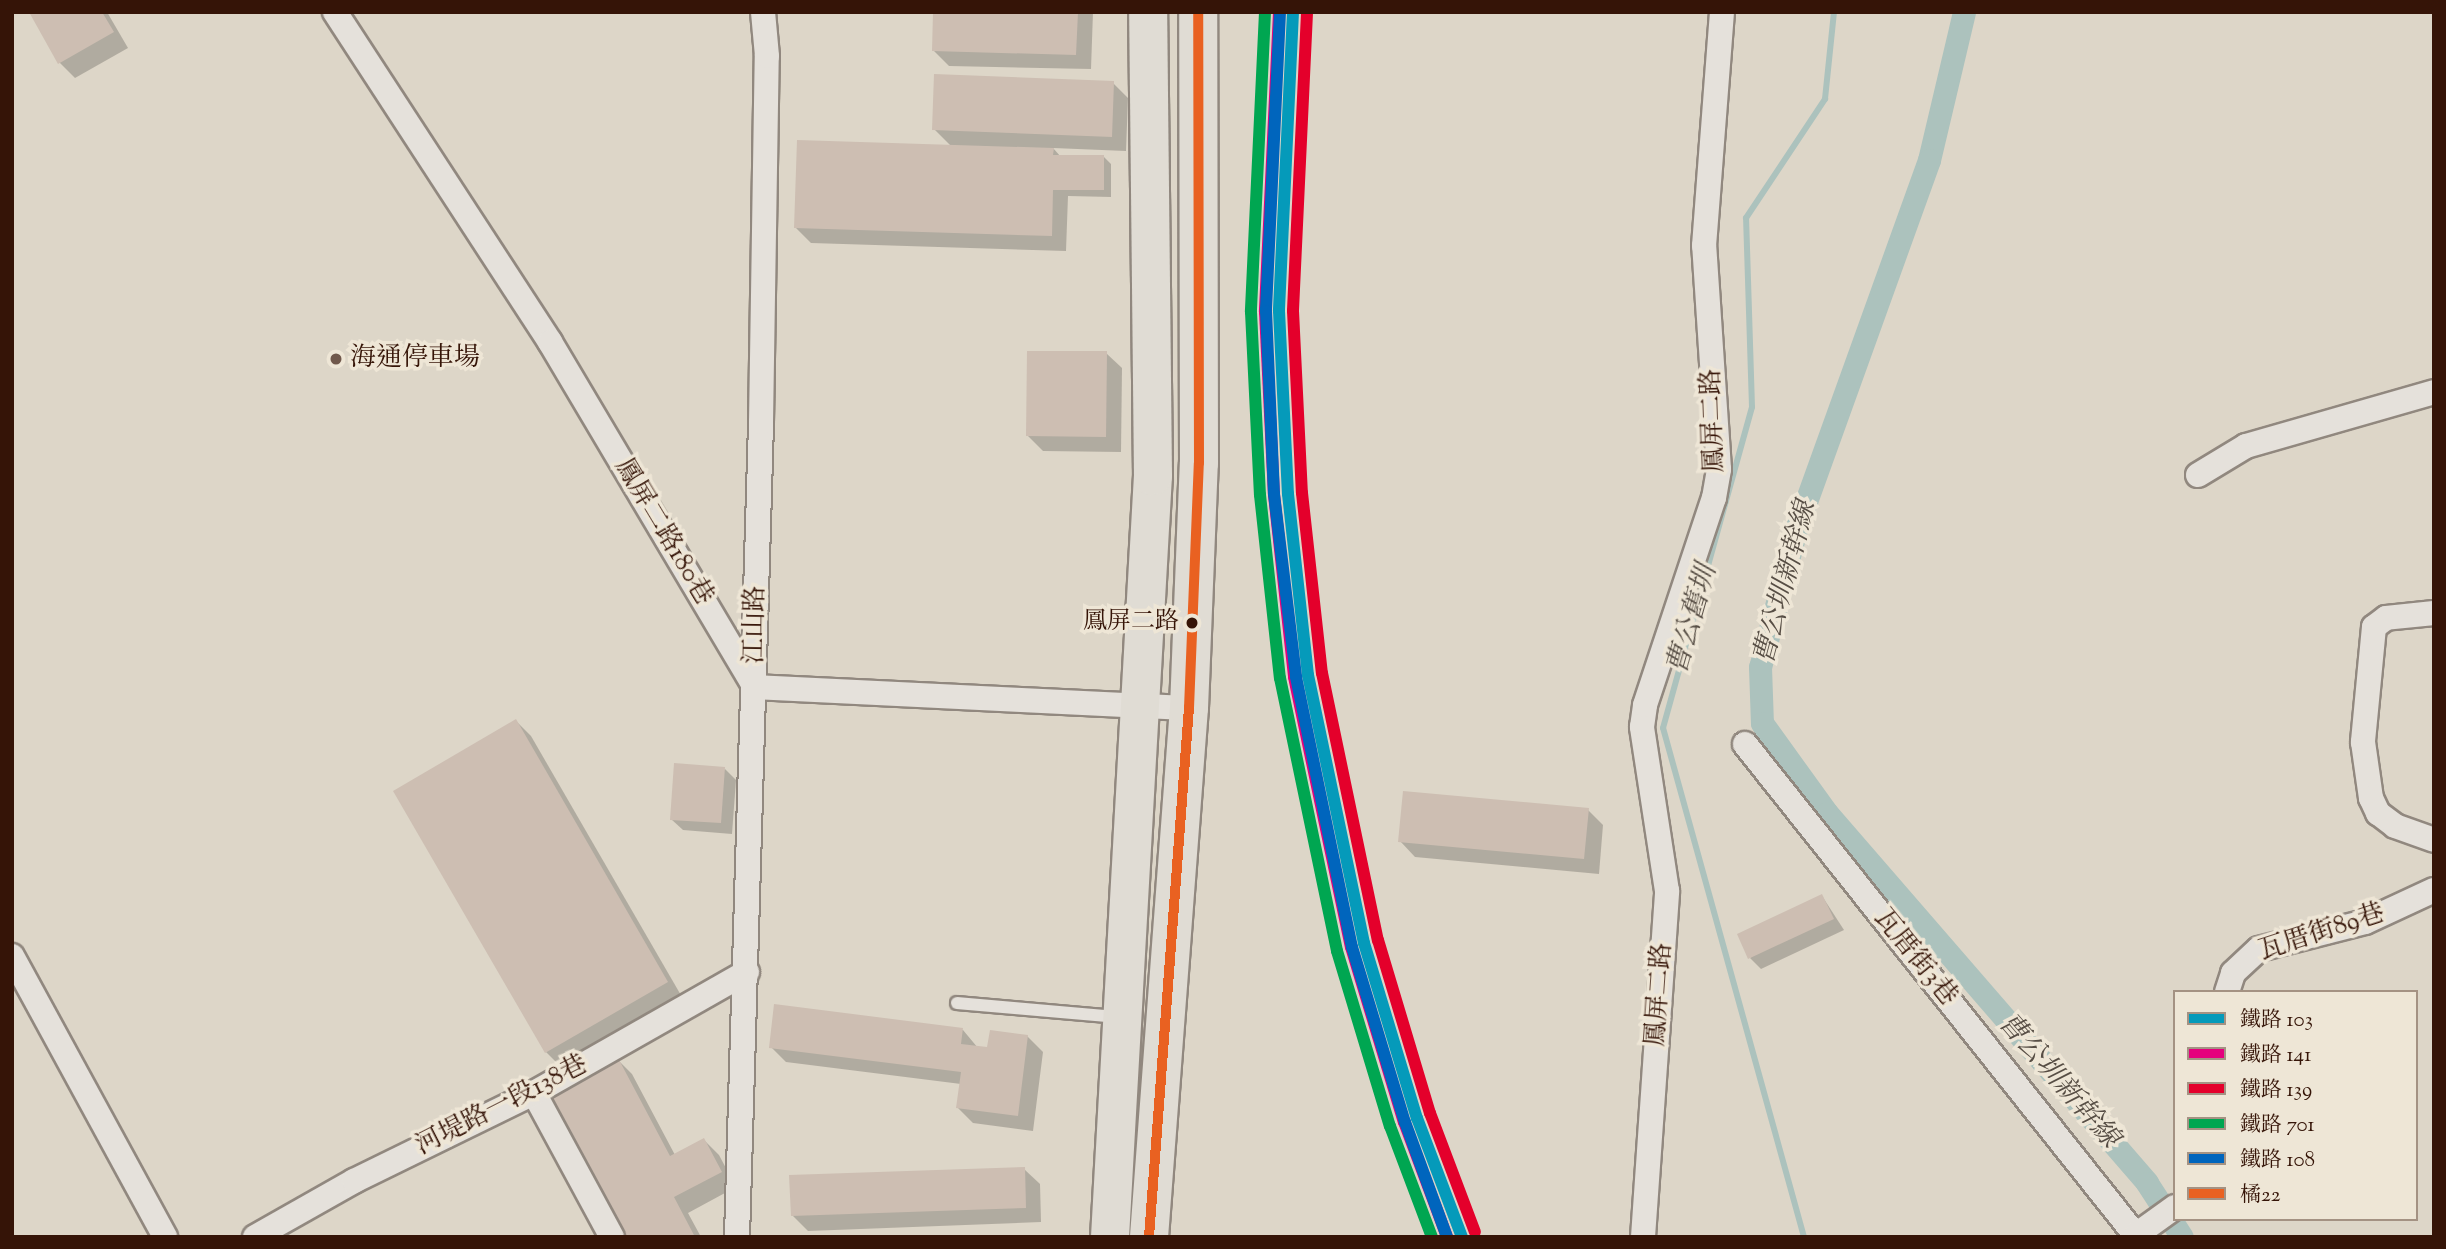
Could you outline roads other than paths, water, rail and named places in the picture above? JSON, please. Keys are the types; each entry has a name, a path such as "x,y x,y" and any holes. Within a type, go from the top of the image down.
{"main road":[{"path":"1110,1237 1119,1017 1143,703 1153,476 1148,12"},
{"path":"1150,1237 1156,1111 1189,708 1199,463 1198,12"},
{"path":"1149,88 1199,91"}],"street":[{"name":"鳳屏二路180巷","path":"335,12 550,342 755,687"},
{"name":"江山路","path":"737,1237 755,687 767,56 763,12"},
{"name":"鳳屏二路","path":"1643,1237 1667,891 1642,727 1645,705 1714,498 1719,470 1704,246 1722,12"},
{"path":"2198,475 2246,446 2434,392"},
{"path":"2434,613 2386,618 2374,627 2363,742 2371,798 2378,813 2395,826 2434,840"},
{"path":"755,687 1143,703 1189,708"},
{"name":"瓦厝街3巷","path":"1745,744 2140,1233"},
{"name":"瓦厝街89巷","path":"2228,990 2233,973 2259,949 2365,922 2434,890"},
{"path":"12,956 165,1237"},
{"name":"河堤路一段138巷","path":"255,1237 354,1181 534,1093 747,972"},
{"path":"534,1093 612,1237"},
{"path":"2140,1233 2173,1208"}],"lane":[{"path":"957,1003 1119,1017"}],"waterway":[{"name":"曹公舊圳","path":"1804,1237 1663,728 1752,407 1746,218 1825,99 1834,12"},
{"name":"曹公圳新幹線","path":"1964,12 1929,160 1795,533 1760,667 1762,723 1827,813 2147,1183 2182,1237"}],"rail line":[{"name":"701","path":"1265,12 1251,312 1260,495 1280,678 1337,951 1390,1126 1432,1237"},
{"name":"141","path":"1279,12 1265,312 1274,495 1294,677 1351,947 1404,1122 1447,1237"},
{"name":"108","path":"1280,12 1266,311 1274,494 1296,677 1352,947 1405,1122 1447,1237"},
{"name":"103","path":"1293,12 1279,311 1288,494 1308,675 1364,943 1417,1118 1462,1237"},
{"name":"139","path":"1307,13 1293,311 1302,493 1322,673 1378,940 1430,1113 1475,1232"}],"place":[{"name":"海通停車場","path":"336,359"},
{"name":"鳳屏二路","path":"1192,623"}]}
